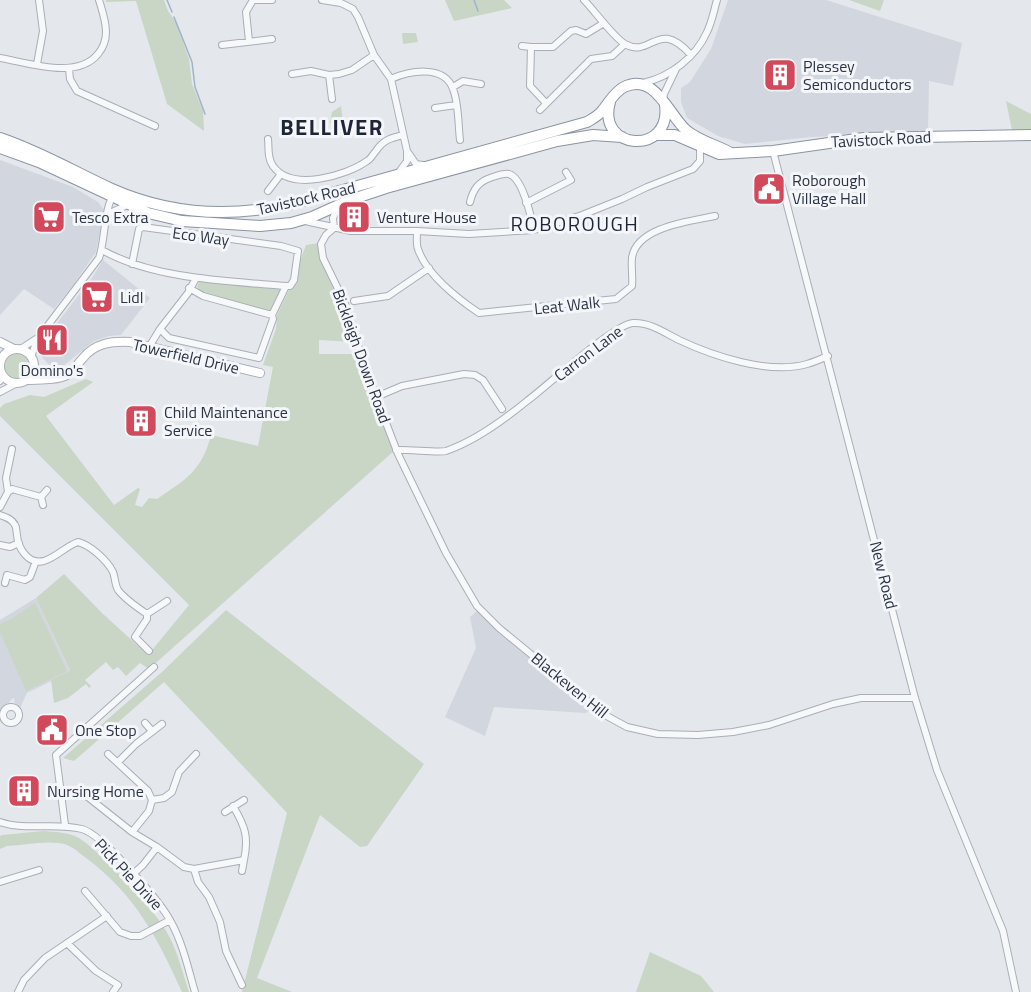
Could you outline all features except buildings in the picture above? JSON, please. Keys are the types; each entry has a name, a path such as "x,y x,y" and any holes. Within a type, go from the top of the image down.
{"highway":[{"name":"Tavistock Road","path":"0,148 39,162 111,194 161,206 187,211 224,213 271,209 587,122 600,114 618,91 636,84 653,89 674,118 694,136 731,153"},
{"path":"610,102 609,123 621,138"},
{"path":"655,135 664,121 664,103"},
{"name":"Tavistock Road","path":"0,138 38,152 127,205 161,217 182,221 260,226 298,221 386,188 557,141 593,135 637,142 655,135 675,135 719,154 773,151 864,138 1031,135"}],"street":[{"path":"37,64 43,31 39,0"},
{"path":"0,58 69,69 92,60 104,43 106,31 99,0"},
{"path":"249,41 246,12 254,0 272,0"},
{"path":"322,0 341,3 353,9 374,55 391,79 407,151 407,161 403,169 384,179"},
{"path":"584,0 625,44 642,47 660,38 667,38 679,43 691,55"},
{"path":"636,84 653,81 676,69 699,47 708,31 717,0"},
{"path":"522,46 554,47 571,31 576,30 586,34 604,23"},
{"path":"222,45 272,39"},
{"path":"540,110 591,59 612,56 625,44"},
{"path":"531,47 530,86 546,103"},
{"path":"292,74 311,72 329,75 352,70 374,55"},
{"path":"69,69 70,79 77,91 155,126"},
{"path":"664,103 664,94 676,69"},
{"path":"391,79 412,71 424,71 444,78 453,87 460,140"},
{"path":"329,75 332,99"},
{"path":"453,87 463,81 482,84"},
{"path":"435,108 456,105"},
{"path":"268,139 269,158 281,174 298,180 311,181 335,175 369,160 384,141 403,135"},
{"name":"Tavistock Road","path":"298,221 309,221 351,231 469,234 534,230 589,213 693,169 700,161 700,147"},
{"path":"407,151 416,164 440,163"},
{"name":"New Road","path":"773,151 915,698 937,770 1003,931 1016,992"},
{"path":"566,172 575,187"},
{"path":"268,191 281,174"},
{"path":"470,202 474,190 480,183 499,174 509,174 516,178 534,230"},
{"path":"526,203 571,180"},
{"path":"0,392 32,374 32,361 39,337 88,274 102,250 111,194"},
{"name":"Tavistock Road","path":"334,228 333,218 340,204"},
{"path":"108,214 127,205"},
{"name":"Leat Walk","path":"417,231 417,247 429,268 453,293 479,313 616,299 632,286 632,257 639,243 649,235 668,226 715,216"},
{"name":"Eco Way","path":"132,264 139,229 143,227 281,246 298,251 294,280 288,286"},
{"name":"Bickleigh Down Road","path":"334,228 321,244 323,258 344,301 364,368 397,452"},
{"path":"102,250 132,264 195,278 288,286 272,315 273,319 259,358 169,338 160,329"},
{"path":"354,301 388,296 429,268"},
{"path":"149,347 188,293 195,278"},
{"path":"189,288 203,296 272,315"},
{"name":"Carron Lane","path":"397,452 421,449 441,452 457,446 528,401 591,348 633,322 658,328 715,356 736,362 789,367 806,365 828,356"},
{"path":"21,381 1,378 2,358 7,352 16,350 39,337"},
{"path":"0,342 25,352 32,361 53,378"},
{"name":"Towerfield Drive","path":"21,381 69,374 90,351 107,343 130,342 260,374"},
{"path":"376,397 416,382 428,382 464,374 475,375 483,380 491,390 502,409"},
{"path":"8,492 6,478 12,449"},
{"name":"Blackeven Hill","path":"397,452 441,544 477,606 499,628 605,715 627,727 658,734 698,735 733,732 769,725 833,704 861,698 915,698"},
{"path":"0,507 12,489 41,497"},
{"path":"41,497 47,490"},
{"path":"41,497 44,505"},
{"path":"0,514 10,519 16,526 24,555 36,561 51,558 78,542 84,544 109,566 114,573 118,589 147,614"},
{"path":"0,545 10,547 19,543"},
{"path":"5,583 7,575 25,580 30,577 36,561"},
{"path":"147,614 167,601"},
{"path":"147,614 147,619 135,637 149,651"},
{"path":"65,825 56,755 154,667"},
{"path":"145,723 152,732"},
{"path":"118,762 162,724"},
{"path":"108,754 148,791 152,800 149,811 132,831"},
{"path":"152,800 164,798 172,792 178,772 196,754"},
{"path":"84,794 184,867 194,869 244,860"},
{"path":"225,812 244,800"},
{"path":"233,806 245,831 246,850 242,871"},
{"name":"Pick Pie Drive","path":"0,822 11,826"},
{"name":"Pick Pie Drive","path":"0,830 11,826 65,825 86,830 101,839 156,900 170,920 179,938 193,991"},
{"path":"132,874 143,865 157,847"},
{"path":"194,869 198,882 220,922 226,951 242,985"},
{"path":"0,882 39,870"},
{"path":"85,891 120,932 131,936 140,936 170,920"},
{"path":"18,992 35,967 106,916"},
{"path":"67,943 89,965 118,985 113,992"}],"shaded area":[{"path":"728,0 826,0 962,43 953,86 929,81 928,132 811,137 745,144 718,136 687,118 681,102 681,88 690,82 711,49"},
{"path":"0,160 73,187 98,202 104,210 96,252 54,309 24,289 0,315"},
{"path":"103,260 150,298 121,335 94,341 63,366 49,365 42,357 41,347 44,340 92,278"},
{"path":"36,598 70,672 27,693 20,708 15,704 13,698 0,712 0,620"},
{"path":"478,610 592,707 586,713 494,707 485,736 445,717 476,648 470,617"}],"green space":[{"path":"106,0 164,0 176,22 189,59 192,84 203,111 204,131 167,104 136,1 106,2"},
{"path":"445,0 504,0 512,8 454,21"},
{"path":"849,0 884,0 880,11"},
{"path":"402,33 416,33 418,42 403,44"},
{"path":"1006,101 1031,114 1031,129 1012,130"},
{"path":"341,106 343,122 330,123 332,112"},
{"path":"319,243 320,252 353,342 319,340 319,354 357,354 395,450 149,669 140,663 126,676 118,667 113,670 106,662 85,680 91,686 89,688 86,684 68,698 54,703 51,680 70,671 36,598 64,574 148,655 189,605 0,416 0,408 4,404 30,395 44,397 86,379 93,382 46,416 114,505 138,488 140,489 135,505 142,507 149,498 157,499 191,473 203,458 211,435 258,446 273,367 263,365 276,329 277,315 291,286 306,245"},
{"path":"200,281 280,290 269,312 200,292 197,286"},
{"path":"12,354 22,354 29,361 29,371 22,378 12,378 5,371 5,361"},
{"path":"35,603 67,671 26,691 0,632 0,624"},
{"path":"226,610 424,764 367,846 360,847 320,815 257,978 292,992 242,992 287,813 164,682 74,761 63,758 162,672"},
{"path":"43,831 66,833 79,838 101,856 128,884 169,936 189,992 182,992 154,936 132,902 103,872 77,851 62,843 7,846 0,849 0,836 2,835"},
{"path":"650,952 701,976 714,992 636,992"}],"waterway":[{"path":"167,0 172,12"},
{"path":"474,0 478,11"},
{"path":"174,17 192,62 195,87 205,114"}],"place":[{"name":"Plessey Semiconductors","path":"780,75"},
{"name":"Roborough Village Hall","path":"769,189"},
{"name":"Tesco Extra","path":"49,217"},
{"name":"Venture House","path":"354,217"},
{"name":"Lidl","path":"97,297"},
{"name":"Domino's","path":"52,340"},
{"name":"Child Maintenance Service","path":"141,421"},
{"name":"One Stop","path":"52,730"},
{"name":"Nursing Home","path":"24,791"}],"district":[{"name":"BELLIVER","path":"332,127"},
{"name":"ROBOROUGH","path":"575,223"}]}
